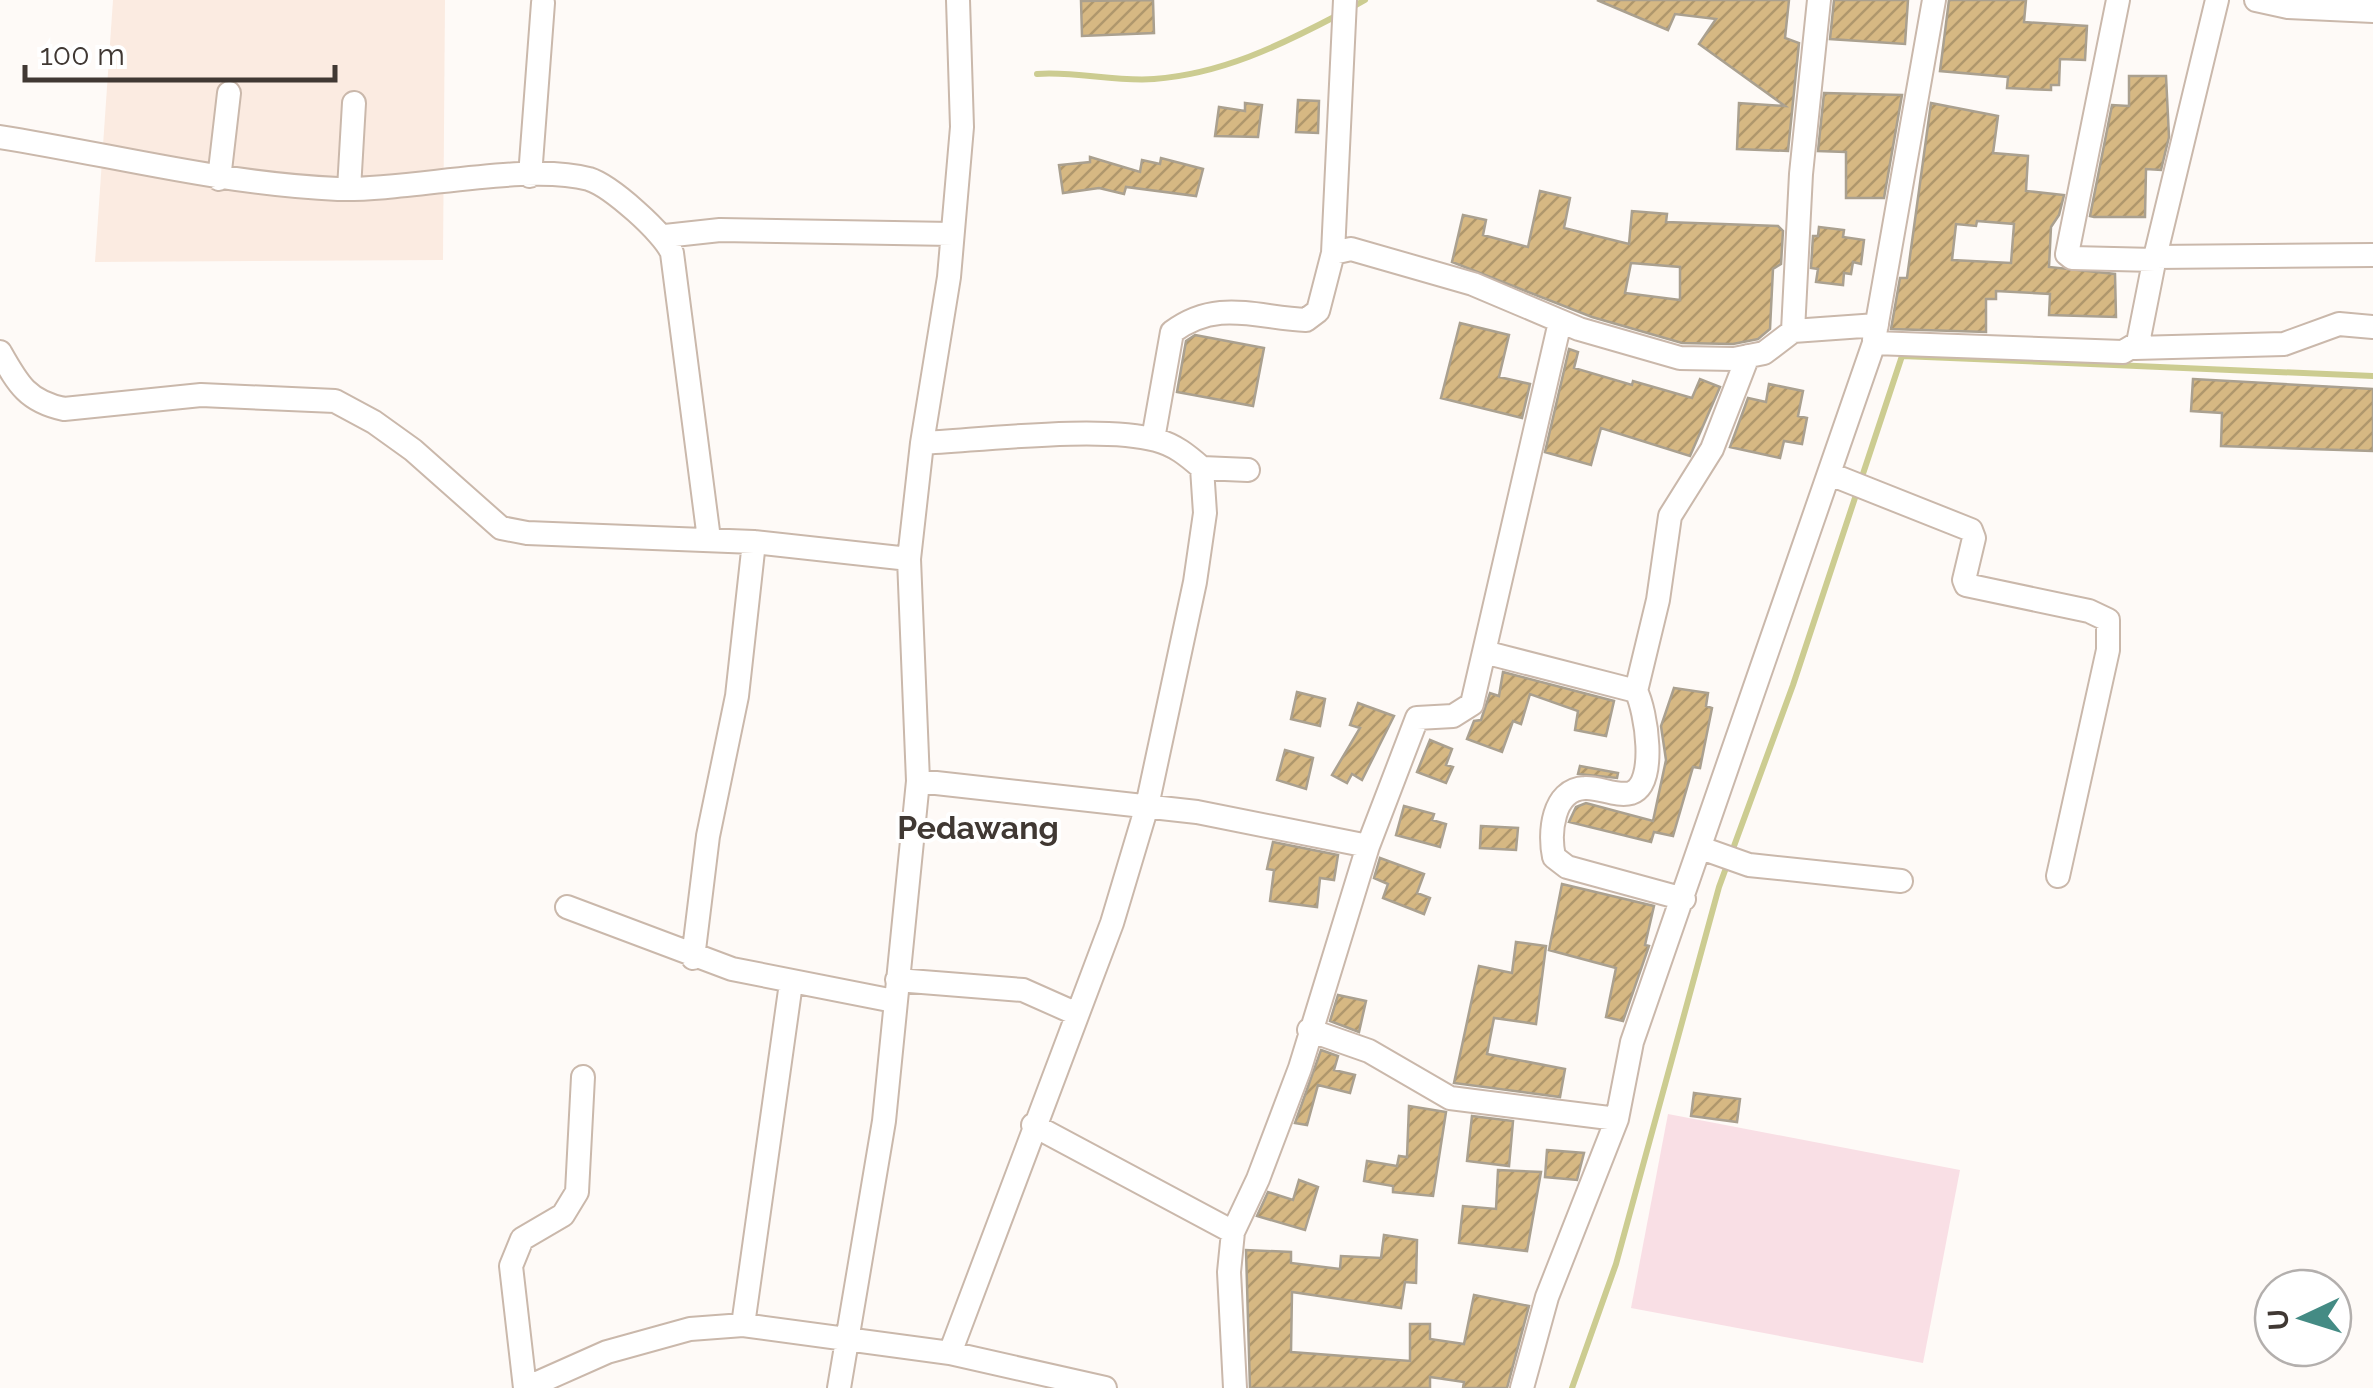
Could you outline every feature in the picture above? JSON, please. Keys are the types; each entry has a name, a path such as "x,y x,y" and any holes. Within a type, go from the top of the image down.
{"street":[{"path":"840,1388 881,1140 918,781 910,559 962,128 958,0"},
{"path":"1152,439 1172,332 1195,315 1233,311 1306,320 1318,311 1334,253 1345,0"},
{"path":"1793,332 1801,174 1819,0"},
{"path":"1522,1388 1547,1297 1617,1120 1632,1042 1684,899 1708,850 1838,477 1876,334 1934,0"},
{"path":"2118,0 2067,254 2072,258 2373,255"},
{"path":"2135,348 2217,0"},
{"path":"2256,0 2288,8 2373,11"},
{"path":"530,176 543,3"},
{"path":"219,179 228,92"},
{"path":"349,188 354,103"},
{"path":"0,137 112,155 219,179 349,188 530,176 588,179 611,189 633,214 665,236 672,252 708,539"},
{"path":"665,236 720,230 952,234"},
{"path":"1334,253 1352,249 1472,284 1560,322 1680,358 1764,353 1793,332 1876,334 2123,352 2135,348 2284,344 2339,324 2373,327"},
{"path":"1236,1388 1229,1272 1233,1232 1258,1179 1300,1068 1368,846 1418,718 1453,716 1472,704 1560,322"},
{"path":"0,352 22,392 43,404 64,409 201,394 335,402 374,422 412,450 501,528 527,534 754,542 910,559"},
{"path":"1684,899 1566,867 1554,857 1552,824 1558,806 1569,795 1587,787 1629,794 1637,789 1645,771 1647,730 1636,691 1658,600 1670,516 1712,449 1748,356"},
{"path":"922,444 1103,436 1152,439 1180,449 1202,468 1248,470"},
{"path":"950,1352 1112,923 1147,806 1195,582 1205,513 1202,468"},
{"path":"1838,477 1971,530 1974,538 1966,585 2089,611 2108,620 2108,650 2058,876"},
{"path":"694,958 708,836 737,696 754,542"},
{"path":"1484,652 1636,691"},
{"path":"918,781 1276,824 1368,846"},
{"path":"1708,850 1740,863 1901,881"},
{"path":"567,907 694,958 791,983 896,991 1023,990 1077,1014"},
{"path":"743,1325 791,983"},
{"path":"1310,1030 1369,1050 1450,1098 1617,1120"},
{"path":"583,1076 577,1192 563,1215 522,1239 512,1266 526,1388 607,1352 690,1330 743,1325 950,1352 1105,1388"},
{"path":"1033,1126 1233,1232"}],"shaded area":[{"path":"113,0 445,0 443,260 95,262"},
{"path":"1668,1114 1960,1170 1923,1363 1631,1308"}],"building":[{"path":"1153,0 1154,33 1082,36 1081,1"},
{"path":"1597,0 1789,0 1785,38 1799,43 1788,151 1737,149 1739,103 1785,106 1699,44 1716,19 1675,14 1668,30"},
{"path":"1834,0 1908,0 1905,44 1830,39"},
{"path":"1949,0 2026,0 2024,22 2087,26 2085,60 2060,59 2059,85 2051,85 2051,90 2007,88 2008,77 1940,71"},
{"path":"2129,76 2166,76 2169,137 2161,170 2146,169 2145,217 2090,216 2112,105 2129,106"},
{"path":"1824,93 1902,95 1884,198 1846,198 1846,152 1818,151"},
{"path":"1298,100 1319,101 1318,133 1296,132"},
{"path":"1245,103 1262,105 1258,137 1215,136 1219,107 1245,111"},
{"path":"1931,103 1998,116 1993,153 2028,156 2026,191 2064,195 2051,227 2049,267 2115,274 2116,317 2049,315 2050,294 1996,291 1996,299 1986,299 1986,332 1891,329 1900,278 1907,278","holes":["1956,224 2014,224 2011,263 1952,260"]},
{"path":"1090,157 1140,172 1142,160 1160,164 1161,158 1203,169 1196,196 1126,187 1124,194 1099,188 1063,193 1059,165 1090,162"},
{"path":"1540,191 1570,198 1564,228 1629,244 1632,211 1667,214 1666,222 1778,226 1783,231 1781,264 1773,269 1770,329 1758,339 1733,344 1682,343 1592,317 1452,262 1463,215 1486,220 1483,235 1528,247","holes":["1631,263 1680,267 1680,300 1625,293"]},
{"path":"1819,227 1844,230 1843,237 1864,240 1861,264 1853,262 1851,274 1844,273 1843,285 1816,282 1818,269 1811,268 1813,236 1818,236"},
{"path":"1460,323 1509,335 1499,377 1530,384 1522,418 1441,398"},
{"path":"1195,335 1264,348 1253,406 1177,392 1186,341"},
{"path":"1569,349 1578,352 1574,368 1632,385 1633,381 1692,398 1700,379 1720,387 1690,456 1601,428 1591,465 1545,452"},
{"path":"2193,379 2373,389 2373,451 2221,446 2222,413 2191,411"},
{"path":"1769,384 1803,391 1798,416 1807,418 1802,444 1784,441 1780,458 1730,447 1748,398 1766,402"},
{"path":"1503,672 1614,701 1606,736 1575,730 1578,711 1530,694 1521,724 1513,721 1502,752 1467,739 1474,721 1481,720 1490,693 1499,696"},
{"path":"1674,688 1708,693 1706,706 1712,708 1700,768 1693,767 1673,836 1654,832 1651,842 1569,822 1576,807 1586,803 1653,821 1666,760 1661,726"},
{"path":"1297,692 1325,699 1320,726 1291,719"},
{"path":"1358,703 1394,716 1362,780 1352,774 1347,783 1332,775 1360,728 1350,725"},
{"path":"1430,740 1452,749 1446,765 1453,767 1446,783 1417,772"},
{"path":"1285,750 1313,758 1306,789 1277,780"},
{"path":"1580,766 1618,773 1617,778 1578,774"},
{"path":"1404,806 1434,814 1432,820 1446,824 1440,847 1396,835"},
{"path":"1481,826 1518,828 1516,850 1480,848"},
{"path":"1273,842 1338,855 1334,880 1320,878 1317,907 1270,901 1274,870 1267,869"},
{"path":"1380,858 1424,874 1417,893 1430,898 1424,914 1383,898 1388,884 1374,878"},
{"path":"1562,884 1654,906 1645,945 1649,946 1623,1021 1606,1017 1616,968 1549,950"},
{"path":"1516,942 1546,946 1536,1024 1494,1018 1487,1054 1565,1069 1560,1097 1454,1083 1479,966 1512,973"},
{"path":"1338,995 1366,1001 1359,1032 1330,1021"},
{"path":"1321,1050 1338,1056 1334,1070 1355,1075 1350,1093 1318,1085 1307,1125 1295,1123"},
{"path":"1694,1093 1740,1099 1737,1122 1691,1116"},
{"path":"1409,1106 1446,1112 1433,1196 1393,1192 1393,1186 1364,1181 1367,1161 1397,1166 1399,1156 1407,1157"},
{"path":"1472,1116 1513,1121 1509,1166 1467,1161"},
{"path":"1547,1150 1584,1153 1577,1180 1545,1177"},
{"path":"1498,1170 1541,1172 1527,1251 1459,1243 1463,1206 1496,1209"},
{"path":"1299,1180 1318,1187 1305,1230 1257,1216 1268,1192 1293,1200"},
{"path":"1384,1235 1417,1240 1416,1283 1405,1282 1401,1308 1292,1292 1291,1352 1410,1361 1410,1324 1430,1324 1430,1339 1464,1344 1474,1295 1529,1306 1507,1388 1463,1388 1464,1382 1430,1377 1430,1388 1250,1388 1246,1250 1291,1252 1291,1263 1340,1269 1341,1256 1381,1258"}],"waterway":[{"path":"1349,9 1365,0"},
{"path":"1037,74 1139,80 1179,76 1249,57 1338,15"},
{"path":"1572,1388 1616,1264 1719,887 1793,685 1902,356 2373,376"}],"district":[{"name":"Pedawang","path":"978,828"}]}
